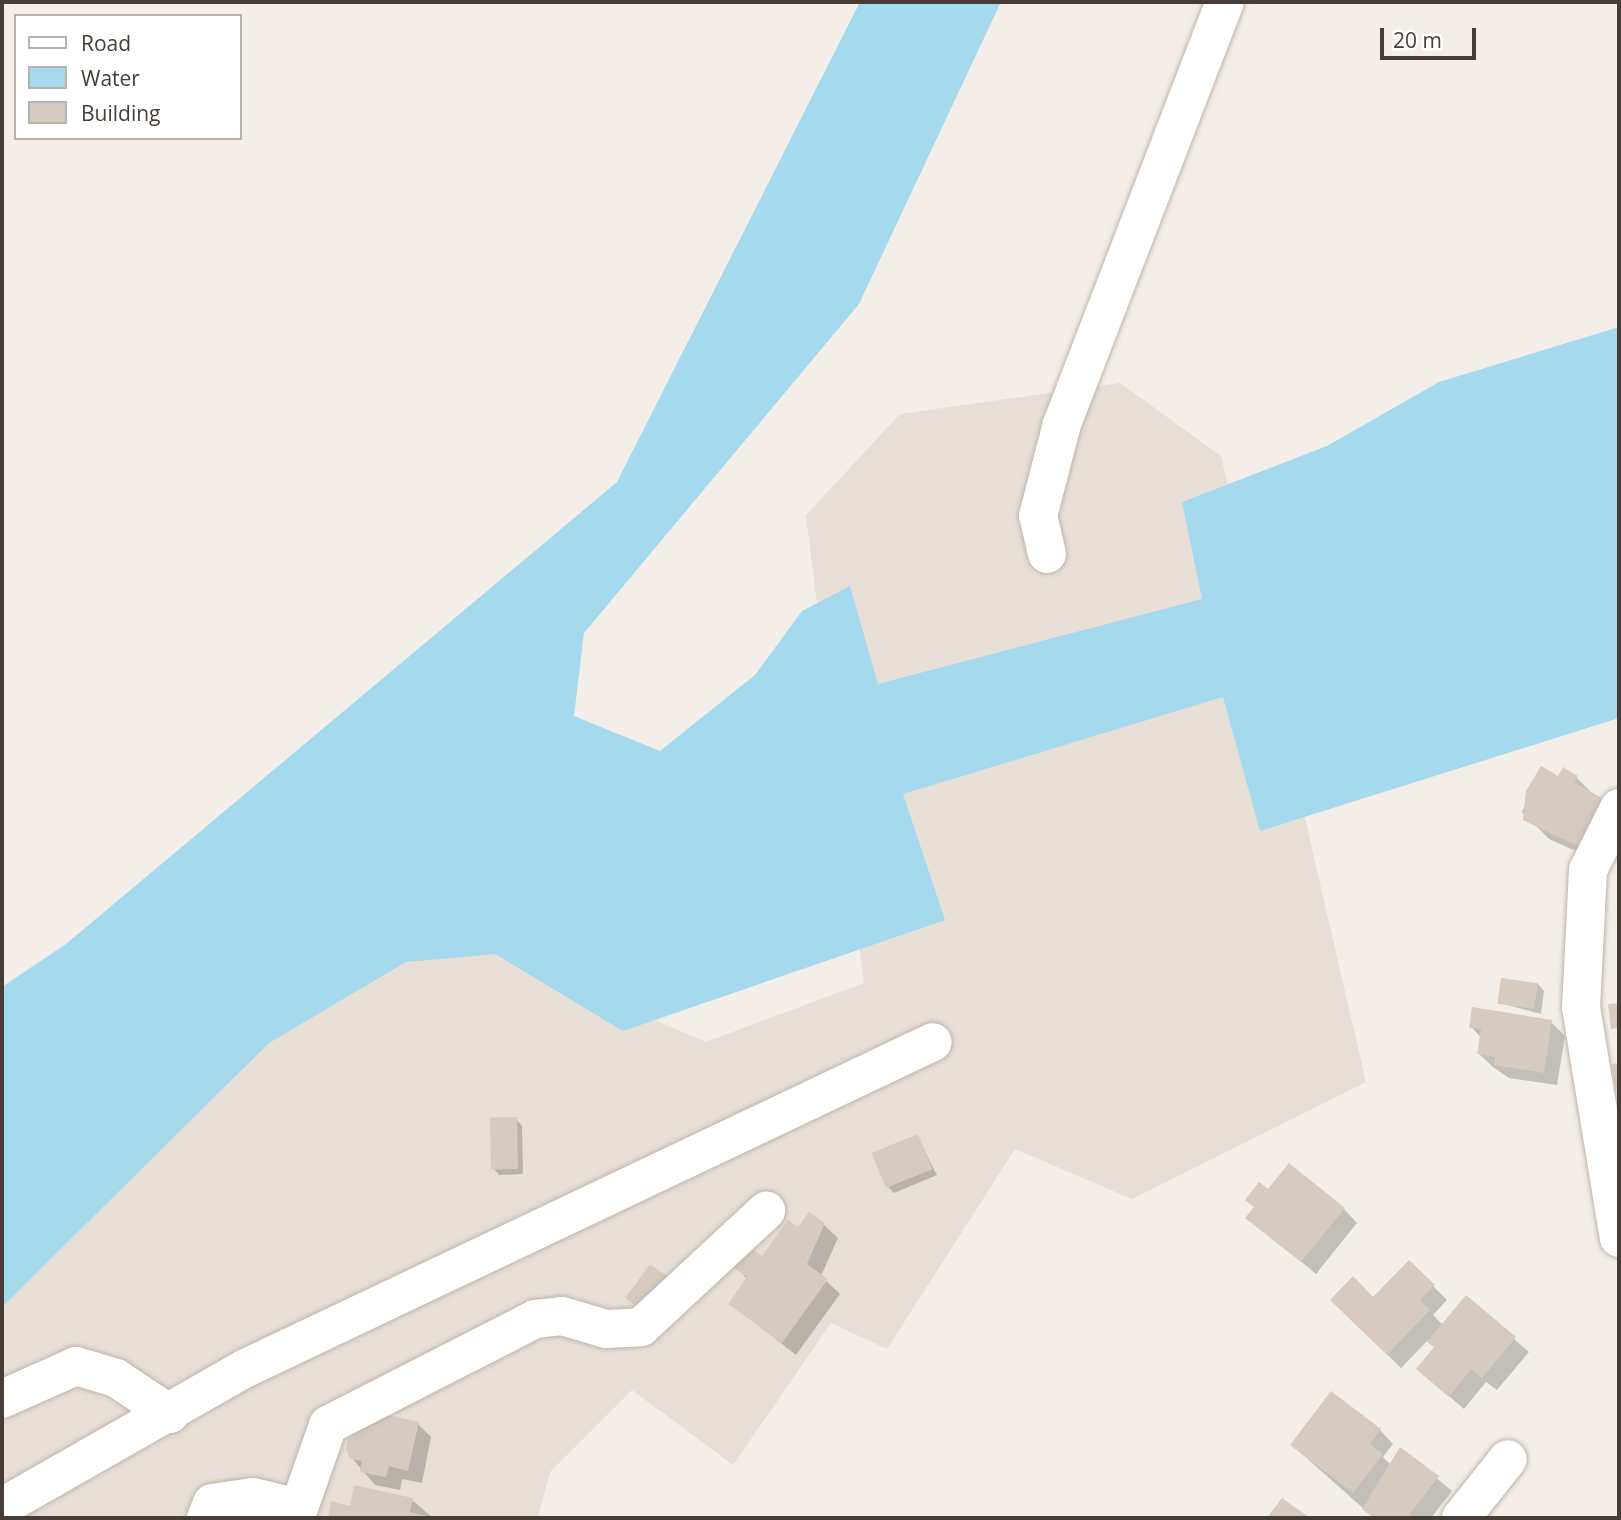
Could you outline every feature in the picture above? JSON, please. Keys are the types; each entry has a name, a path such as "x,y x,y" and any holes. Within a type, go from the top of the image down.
{"street":[{"path":"1047,554 1038,516 1062,424 1225,2"},
{"path":"1619,808 1588,870 1581,1007 1619,1238"},
{"path":"2,1507 170,1414 246,1368 933,1042"},
{"path":"206,1518 212,1503 253,1497 299,1508 328,1425 535,1319 562,1316 606,1329 641,1327 766,1211"},
{"path":"2,1399 76,1366 116,1378 170,1414"},
{"path":"1461,1518 1508,1459"}],"shaded area":[{"path":"1120,383 1221,456 1366,1082 1132,1199 1015,1149 887,1349 831,1323 733,1465 632,1390 550,1472 538,1518 2,1518 2,1224 412,933 566,966 631,1010 706,1042 864,983 806,515 900,414"}],"water":[{"path":"860,2 1001,2 859,304 584,633 574,716 660,751 755,675 802,611 850,586 878,684 1202,599 1182,502 1327,446 1439,382 1619,327 1619,718 1260,831 1223,697 903,794 945,920 623,1031 495,954 406,962 269,1043 2,1307 2,987 66,944 617,482"}],"building":[{"path":"1541,766 1558,776 1563,767 1578,776 1574,782 1610,803 1584,849 1523,820 1526,791"},
{"path":"1501,978 1538,983 1534,1009 1497,1004"},
{"path":"1619,1003 1619,1028 1611,1029 1608,1004"},
{"path":"1472,1007 1552,1020 1544,1073 1494,1065 1495,1057 1477,1054 1481,1029 1469,1028"},
{"path":"1619,1063 1619,1089 1615,1089 1612,1064"},
{"path":"490,1117 517,1117 518,1169 491,1169"},
{"path":"918,1134 932,1169 886,1188 872,1153"},
{"path":"1289,1163 1345,1208 1301,1262 1245,1218 1254,1207 1245,1200 1259,1182 1268,1189"},
{"path":"809,1212 825,1223 807,1264 828,1279 782,1343 728,1304 747,1277 733,1267 748,1246 762,1256 788,1220 798,1227"},
{"path":"1409,1260 1435,1285 1420,1300 1430,1310 1387,1355 1330,1300 1353,1276 1373,1297"},
{"path":"650,1264 672,1280 647,1314 625,1298"},
{"path":"1466,1295 1516,1337 1482,1378 1471,1369 1449,1397 1416,1369 1434,1347 1427,1342"},
{"path":"1331,1391 1381,1429 1370,1444 1383,1454 1353,1493 1290,1445"},
{"path":"361,1409 419,1422 408,1471 389,1466 386,1477 360,1472 362,1461 350,1459 346,1449 352,1418"},
{"path":"1400,1447 1439,1476 1407,1518 1374,1518 1362,1509"},
{"path":"354,1485 413,1498 410,1512 435,1518 328,1518 331,1501 350,1506"},
{"path":"1282,1498 1310,1518 1267,1518"}]}
